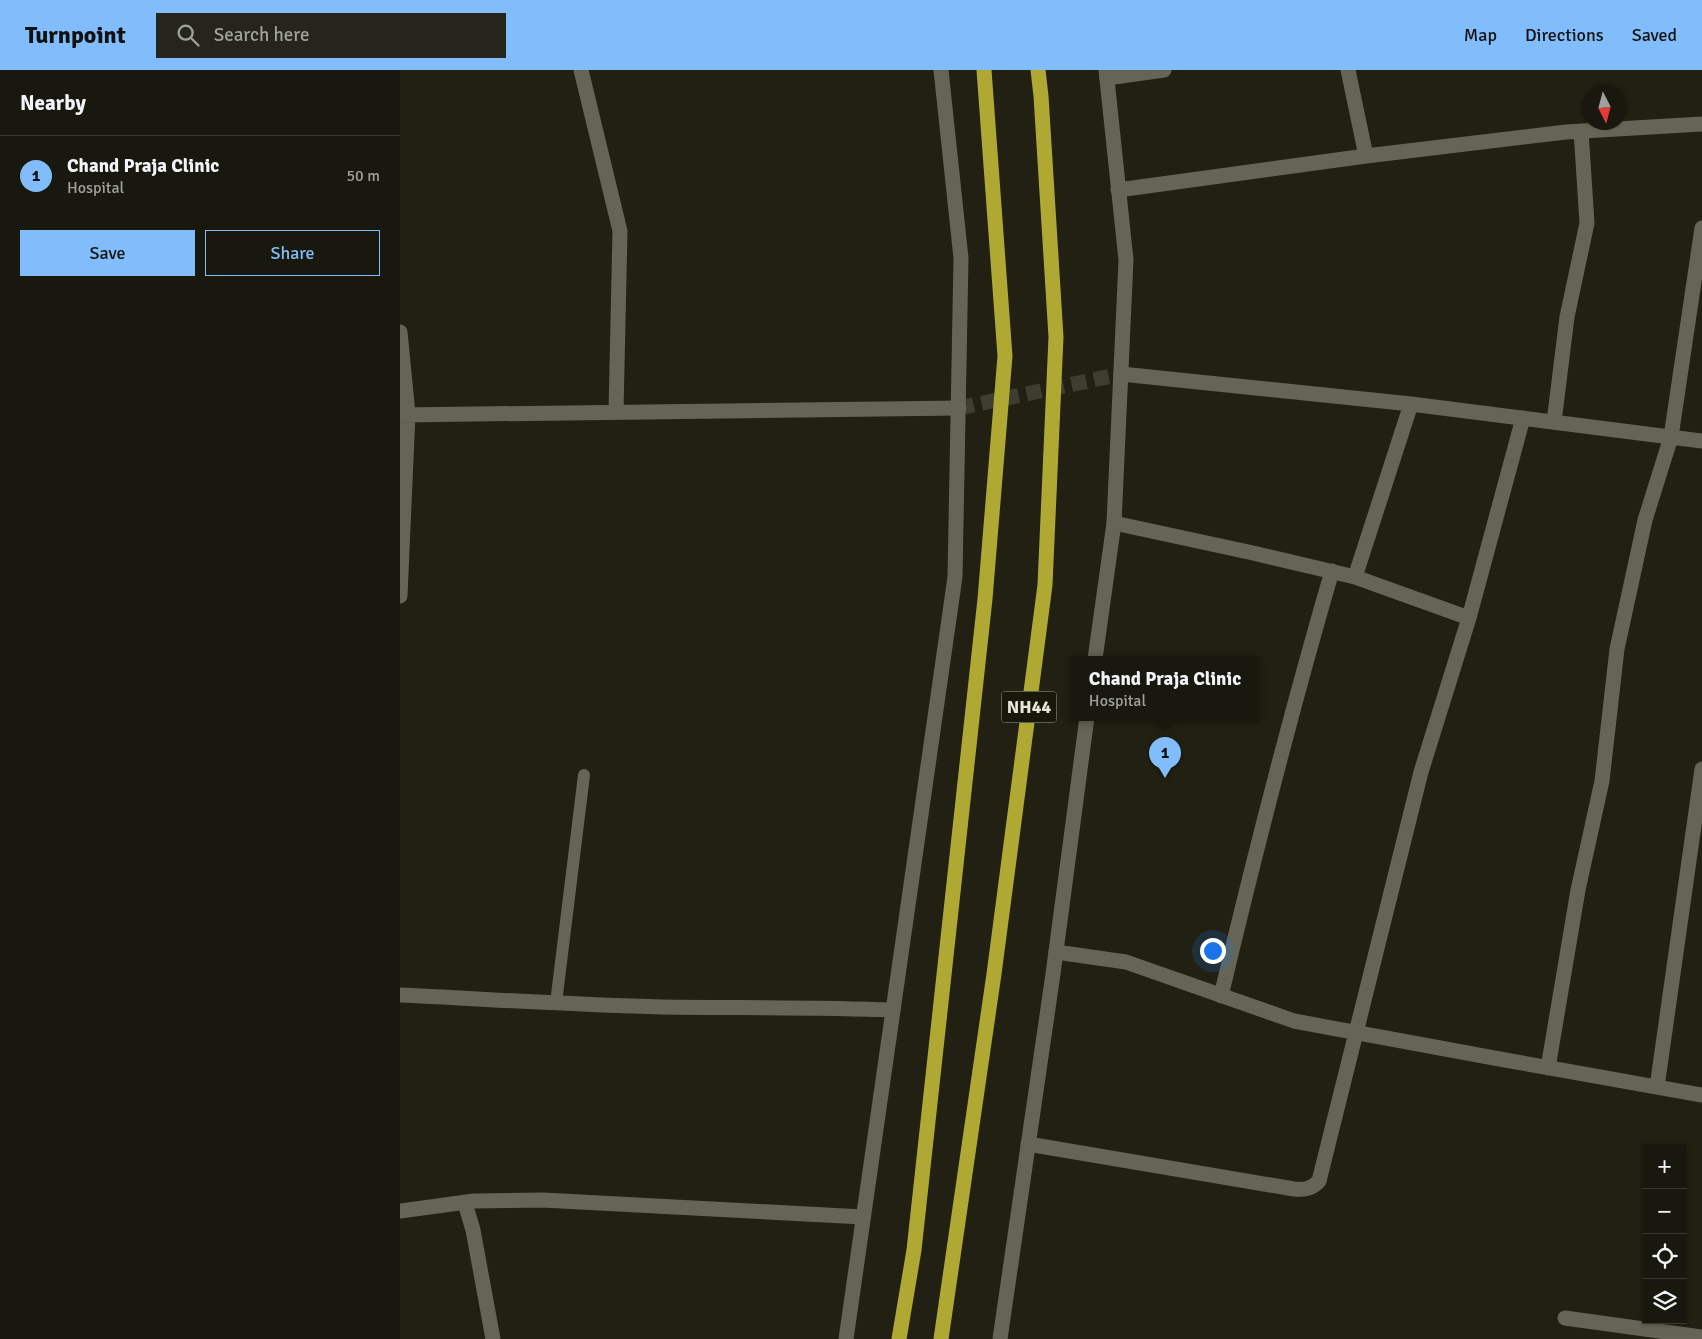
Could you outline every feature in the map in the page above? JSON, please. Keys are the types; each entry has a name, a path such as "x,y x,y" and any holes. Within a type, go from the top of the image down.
{"highway":[{"name":"NH44","path":"899,1339 914,1250 984,609 1004,356 984,70"},
{"name":"NH44","path":"941,1339 994,974 1045,585 1056,337 1042,96 1038,70"}],"street":[{"path":"581,70 620,231 616,412"},
{"path":"846,1339 955,577 961,258 942,70"},
{"path":"1095,656 1114,523 1126,260 1106,74 1164,70"},
{"path":"1348,70 1366,156"},
{"path":"1118,190 1366,156 1581,132 1702,124"},
{"path":"1554,422 1567,317 1587,223 1581,132"},
{"path":"1548,1068 1578,890 1602,781 1617,650 1645,520 1671,437 1697,272 1702,228"},
{"path":"400,332 404,414 400,596"},
{"path":"1120,374 1411,404 1702,441"},
{"path":"1355,577 1411,404"},
{"path":"404,414 958,408"},
{"path":"1028,1144 1294,1189 1316,1186 1322,1175 1355,1033 1421,772 1469,618 1523,418"},
{"path":"1114,523 1355,577 1469,618"},
{"path":"1221,996 1264,815 1300,679 1332,571"},
{"path":"1000,1339 1087,721"},
{"path":"1657,1087 1702,769"},
{"path":"1056,952 1126,962 1294,1021 1702,1095"},
{"path":"400,995 661,1007 802,1007 893,1010"},
{"path":"400,1211 465,1203 543,1200 864,1217"},
{"path":"465,1203 473,1230 493,1339"},
{"path":"1565,1318 1702,1337"}],"lane":[{"path":"556,1003 584,775"}],"tunnel":[{"path":"959,408 1121,374"}],"place":[{"name":"Chand Praja Clinic","path":"1165,778"}]}
